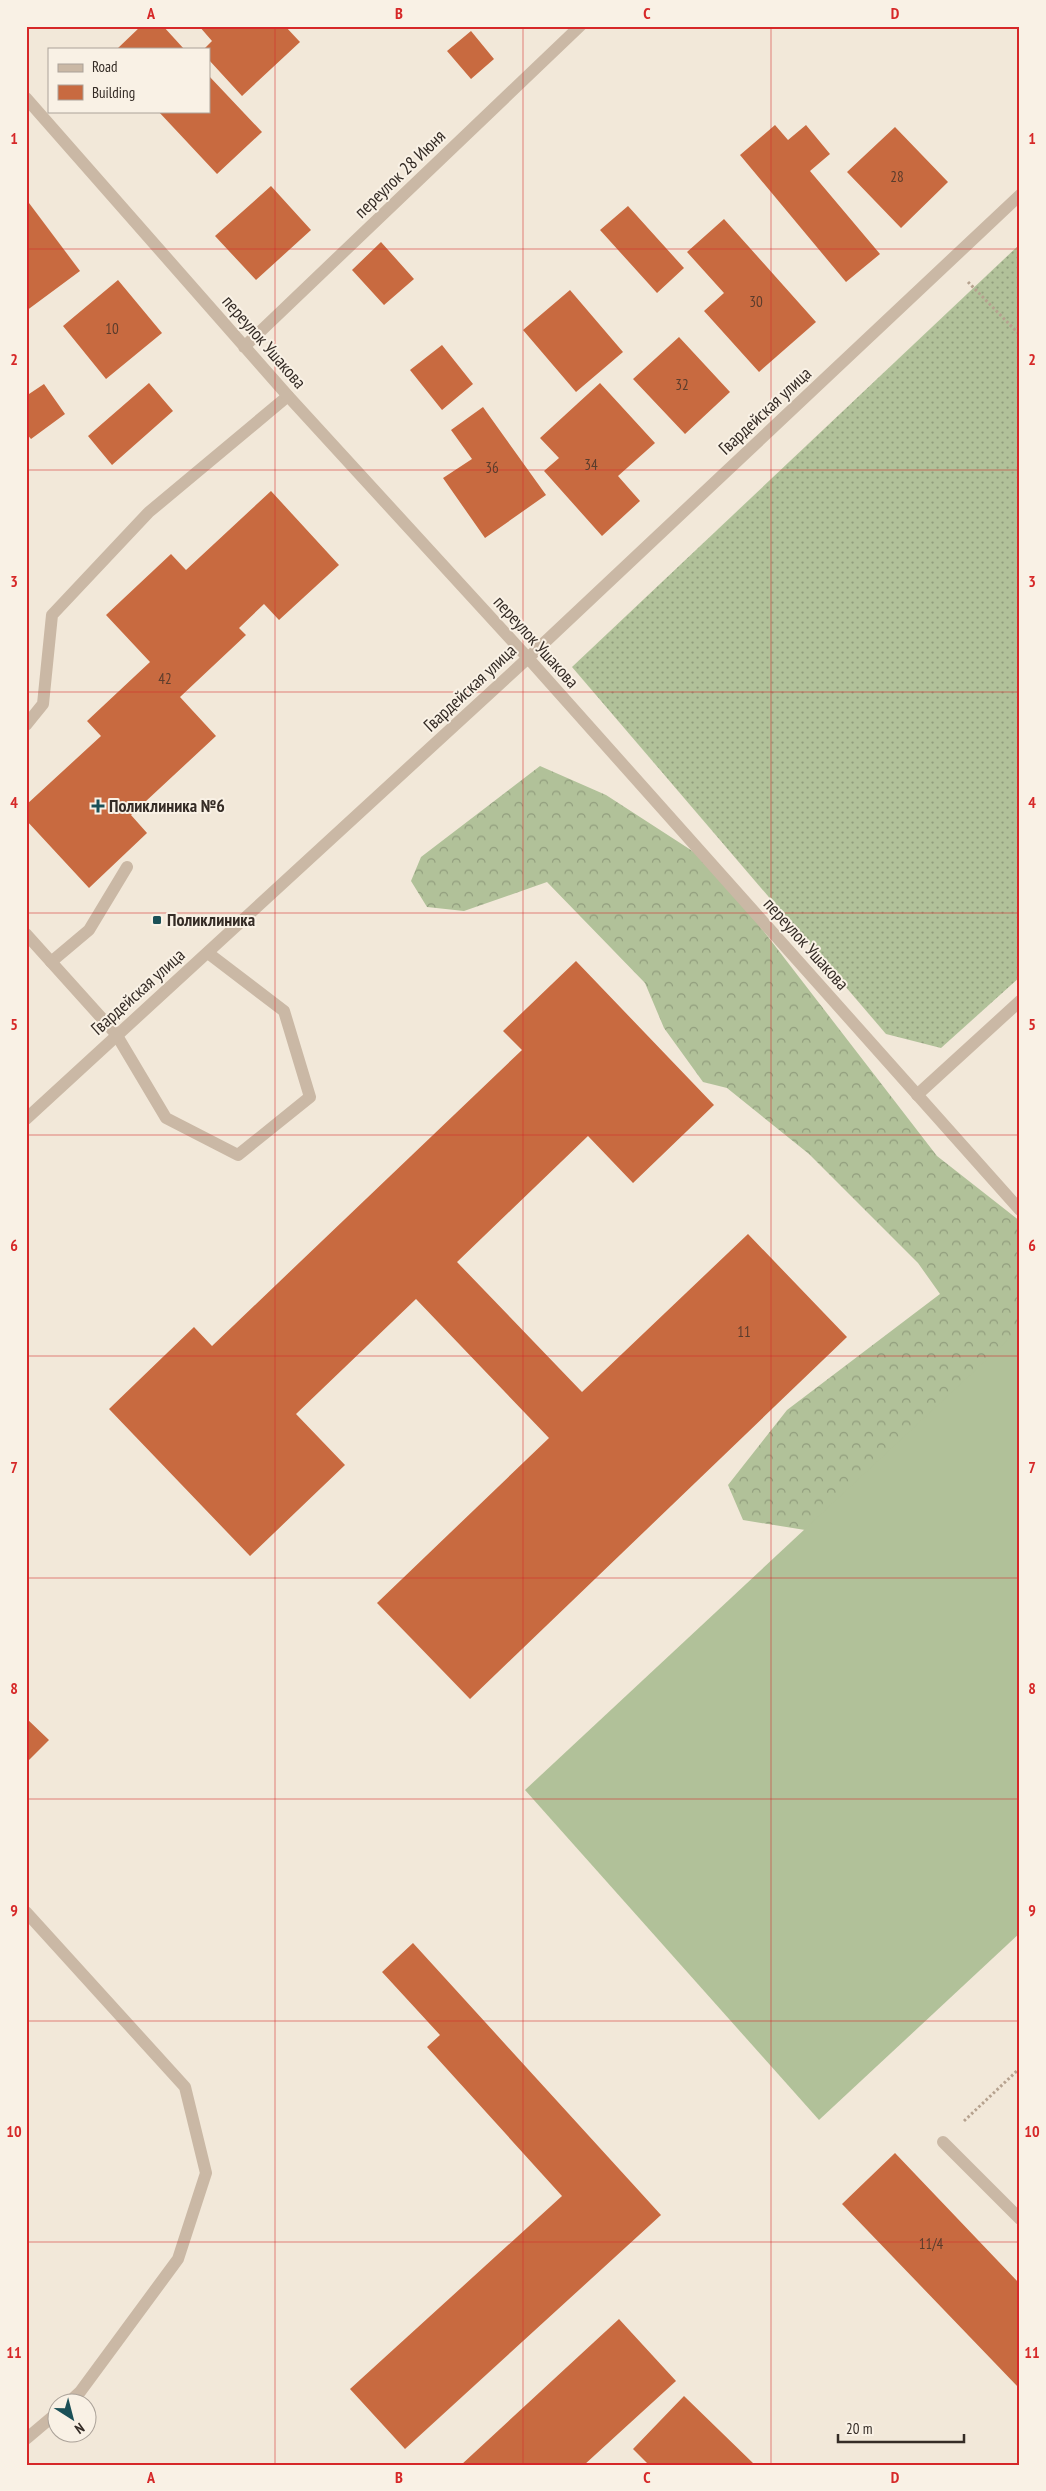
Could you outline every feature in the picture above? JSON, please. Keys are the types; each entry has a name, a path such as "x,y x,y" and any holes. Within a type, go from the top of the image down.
{"street":[{"name":"переулок 28 Июня","path":"244,347 580,26"},
{"name":"переулок Ушакова","path":"26,98 244,347 528,658 1020,1210"},
{"name":"Гвардейская улица","path":"26,1119 116,1034 208,953 528,658 1020,195"},
{"path":"26,725 43,704 52,615 149,512 288,396"},
{"path":"51,962 89,930 127,867"},
{"path":"26,934 116,1034 166,1118 238,1155 310,1097 284,1011 208,953"},
{"path":"917,1095 1020,1001"},
{"path":"26,1912 185,2087 206,2173 178,2258 78,2394"},
{"path":"942,2142 1020,2219"},
{"path":"26,2440 48,2421"}],"path":[{"path":"949,262 1020,336"},
{"path":"942,2142 1020,2068"}],"green space":[{"path":"1020,244 1020,977 941,1048 886,1034 572,667"},
{"path":"540,766 606,795 711,863 937,1156 1020,1221 1020,1478 830,1534 743,1520 728,1485 787,1410 940,1294 918,1263 809,1154 727,1088 703,1082 664,1028 645,983 547,882 464,911 427,907 411,881 421,857"},
{"path":"1012,1336 1020,1344 1020,1933 819,2120 525,1790"}],"building":[{"path":"141,26 163,26 183,48 118,48"},
{"path":"199,26 285,26 300,42 242,96 210,61 210,48 205,48 212,41"},
{"path":"471,31 494,59 471,79 447,51"},
{"path":"210,77 262,132 217,174 159,112 210,112"},
{"path":"775,125 788,140 806,125 830,154 810,171 880,254 846,282 740,155"},
{"path":"895,127 948,182 901,228 847,172"},
{"path":"271,186 311,230 256,280 215,236"},
{"path":"26,199 80,271 26,311"},
{"path":"628,206 684,268 657,293 600,230"},
{"path":"724,219 816,322 759,372 704,311 724,293 687,252"},
{"path":"381,242 414,279 384,305 352,270"},
{"path":"118,280 162,333 106,379 63,326"},
{"path":"570,290 623,352 576,392 523,330"},
{"path":"679,337 730,392 685,434 633,379"},
{"path":"442,345 473,384 442,410 410,370"},
{"path":"149,383 173,411 112,465 88,436"},
{"path":"600,383 655,443 618,476 640,501 602,536 544,471 559,458 540,438"},
{"path":"44,384 65,414 31,439 26,433 26,396"},
{"path":"483,407 546,495 485,538 443,478 472,459 451,430"},
{"path":"271,491 339,565 279,620 264,604 239,628 246,635 180,697 216,736 131,815 147,833 89,888 26,820 26,805 101,736 87,721 150,662 106,615 171,554 186,570"},
{"path":"576,961 714,1105 633,1183 588,1136 457,1262 582,1392 748,1234 847,1337 470,1699 377,1603 549,1438 416,1299 296,1414 345,1465 250,1556 109,1409 194,1327 212,1346 522,1050 503,1031"},
{"path":"26,1718 49,1740 26,1763"},
{"path":"413,1943 661,2215 405,2449 350,2389 562,2196 427,2047 440,2035 382,1972"},
{"path":"895,2153 1020,2284 1020,2389 842,2204"},
{"path":"619,2319 676,2381 584,2465 461,2465"},
{"path":"684,2396 755,2465 649,2465 633,2449"}],"place":[{"name":"Поликлиника №6","path":"98,806"},
{"name":"Поликлиника","path":"157,920"}]}
